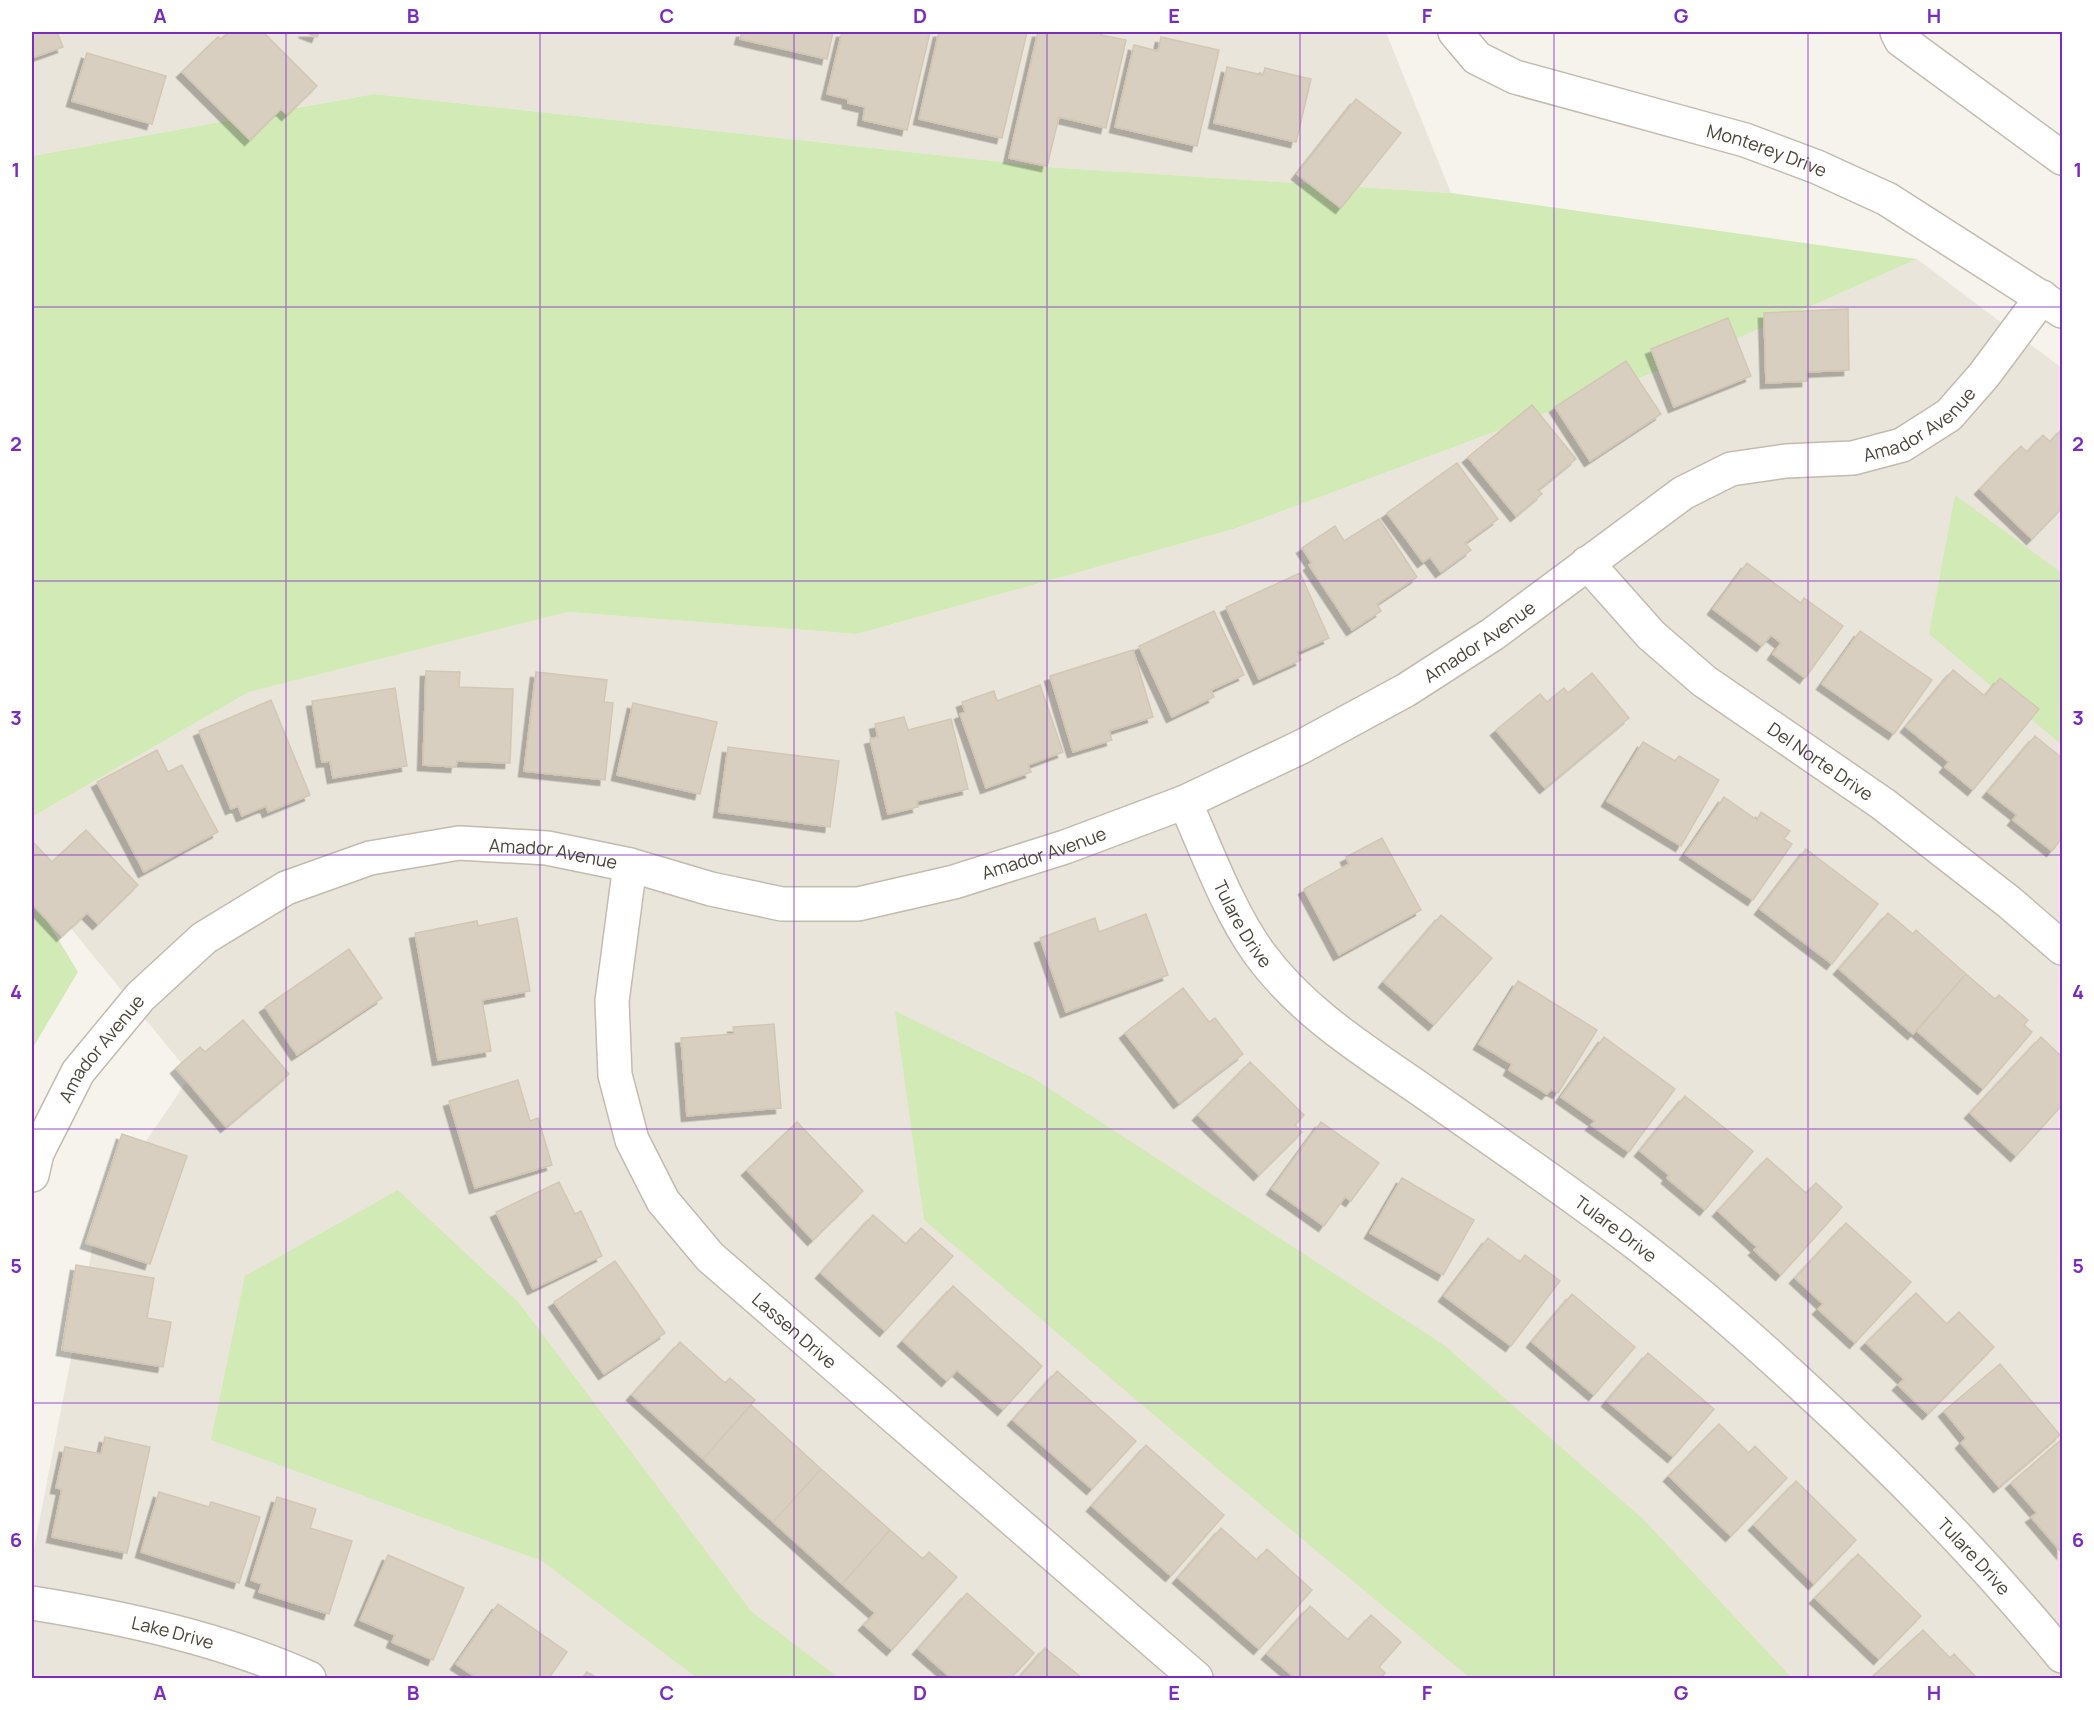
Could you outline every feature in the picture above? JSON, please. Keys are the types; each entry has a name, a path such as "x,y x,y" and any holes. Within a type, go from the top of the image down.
{"street":[{"name":"Monterey Drive","path":"1455,32 1477,58 1515,77 1745,140 1817,167 1887,199 2052,304"},
{"path":"1897,32 1900,40 2062,158"},
{"name":"Amador Avenue","path":"32,1175 38,1153 78,1072 140,997 204,939 285,888 370,858 459,843 547,848 630,866 711,889 782,904 858,904 954,882 1065,847 1185,802 1301,747 1406,690 1493,634 1683,493 1731,469 1786,461 1853,458 1902,445 1948,415 2052,304"},
{"name":"Del Norte Drive","path":"1587,563 1651,635 1704,681 1883,804 2009,902 2062,948"},
{"name":"Tulare Drive","path":"1185,802 1230,903 1259,952 1298,997 1341,1035 1633,1240 1736,1324 1838,1418 1930,1508 2017,1601 2062,1656"},
{"name":"Lassen Drive","path":"630,866 612,1001 615,1075 632,1140 663,1201 710,1257 1196,1678"},
{"name":"Lake Drive","path":"32,1603 77,1610 174,1631 283,1667 309,1678"}],"shaded area":[{"path":"32,32 1386,32 1451,193 1047,167 374,94 32,156"},
{"path":"1917,259 2062,368 2062,1678 32,1678 32,1559 100,1209 191,1075 32,881 32,817 249,692 568,612 857,634 1237,528 1696,357"}],"green space":[{"path":"374,94 1047,167 1451,193 1917,259 1696,357 1237,528 857,634 568,612 249,692 32,817 32,156"},
{"path":"1955,495 2062,573 2062,745 1929,634"},
{"path":"32,896 78,972 32,1049"},
{"path":"895,1011 1033,1078 1444,1345 1643,1519 1792,1678 1470,1678 1226,1476 924,1220"},
{"path":"398,1190 519,1303 751,1611 839,1678 697,1678 542,1561 211,1440 245,1276"}],"building":[{"path":"32,32 57,32 63,47 32,58"},
{"path":"229,32 263,32 317,86 287,115 281,109 250,140 182,72 218,37 221,39"},
{"path":"304,32 319,32 317,37"},
{"path":"742,32 833,32 827,59 740,39"},
{"path":"842,32 930,32 907,130 863,120 865,107 848,103 848,99 827,94"},
{"path":"939,32 1027,32 1002,138 919,119"},
{"path":"1038,32 1101,32 1101,35 1126,40 1106,128 1059,117 1047,166 1009,158"},
{"path":"1161,37 1219,50 1197,146 1115,127 1134,45 1158,51"},
{"path":"87,53 166,76 152,124 72,101"},
{"path":"1227,67 1263,75 1265,68 1311,79 1296,142 1214,123"},
{"path":"1356,99 1401,133 1341,208 1297,174"},
{"path":"1848,309 1849,370 1807,372 1807,381 1766,383 1764,313"},
{"path":"1728,318 1751,376 1674,407 1651,349"},
{"path":"1626,361 1661,414 1590,461 1555,407"},
{"path":"1532,405 1576,459 1538,490 1542,494 1516,516 1468,457"},
{"path":"2062,429 2062,508 2032,539 1980,489 2021,446 2027,452 2043,435 2050,442"},
{"path":"1457,463 1498,519 1465,543 1471,550 1441,572 1430,557 1423,562 1387,513"},
{"path":"1379,519 1417,577 1377,604 1381,611 1352,630 1309,565 1312,563 1302,548 1335,526 1344,541"},
{"path":"1747,563 1801,603 1804,598 1843,626 1805,678 1773,654 1781,643 1771,635 1762,646 1713,609"},
{"path":"1300,573 1329,638 1297,652 1301,660 1259,679 1226,607"},
{"path":"1214,611 1244,675 1211,690 1214,697 1172,717 1139,646"},
{"path":"1860,631 1932,680 1894,734 1822,684"},
{"path":"1133,650 1153,717 1109,731 1112,740 1073,752 1050,676"},
{"path":"1953,670 1985,696 2000,678 2039,709 1973,790 1945,767 1949,762 1906,727"},
{"path":"426,671 460,672 459,687 513,689 510,763 457,761 456,767 423,765"},
{"path":"536,672 607,680 604,702 613,703 605,780 524,771"},
{"path":"1592,673 1629,718 1545,788 1496,730 1540,694 1547,702 1564,688 1568,693"},
{"path":"1040,685 1063,752 1028,765 1031,772 986,788 960,714 965,712 962,702 994,691 997,701"},
{"path":"395,688 407,766 333,778 330,761 322,762 312,701"},
{"path":"271,700 310,795 268,812 266,806 242,816 238,806 231,809 199,731"},
{"path":"633,703 717,722 700,794 617,775"},
{"path":"904,717 908,730 951,719 968,789 917,801 918,807 888,814 870,739 878,737 875,724"},
{"path":"2035,736 2062,758 2062,838 2052,851 2013,820 2017,815 1988,792"},
{"path":"1643,742 1675,761 1679,756 1719,780 1681,846 1607,801"},
{"path":"728,747 839,761 830,827 719,812"},
{"path":"157,750 168,772 182,765 218,832 144,872 97,782"},
{"path":"1724,797 1757,820 1761,812 1790,831 1784,839 1792,844 1753,900 1685,854"},
{"path":"86,830 138,885 98,924 87,913 62,936 32,904 32,845 34,843 52,862"},
{"path":"1382,838 1421,910 1339,955 1304,889 1349,864 1346,857"},
{"path":"1806,849 1878,904 1832,964 1760,909"},
{"path":"1888,913 1913,934 1916,930 1966,974 1913,1034 1839,969"},
{"path":"1146,914 1168,975 1066,1012 1040,938 1095,918 1099,932"},
{"path":"1441,915 1492,958 1434,1025 1384,982"},
{"path":"517,918 530,991 482,1000 491,1051 438,1060 415,933 477,921 478,926"},
{"path":"349,949 382,998 297,1055 265,1007"},
{"path":"1966,974 1995,999 1999,995 2028,1020 2024,1025 2032,1032 1983,1089 1917,1031"},
{"path":"1518,981 1597,1030 1558,1093 1551,1089 1547,1094 1509,1070 1512,1064 1479,1044"},
{"path":"1183,988 1209,1022 1215,1018 1243,1054 1179,1103 1125,1033"},
{"path":"243,1020 289,1074 226,1127 176,1068 200,1047 205,1052"},
{"path":"774,1024 781,1108 687,1116 681,1038 734,1034 733,1027"},
{"path":"1604,1037 1675,1089 1629,1152 1591,1125 1595,1121 1561,1097"},
{"path":"2041,1037 2062,1057 2062,1105 2016,1156 1970,1113"},
{"path":"1250,1062 1304,1115 1295,1125 1302,1132 1259,1175 1198,1115"},
{"path":"518,1080 530,1121 538,1118 552,1165 475,1188 449,1101"},
{"path":"1685,1096 1753,1151 1705,1210 1667,1178 1669,1175 1640,1151"},
{"path":"797,1122 863,1191 813,1240 747,1170"},
{"path":"1321,1122 1379,1163 1351,1201 1345,1197 1324,1226 1272,1189"},
{"path":"122,1134 187,1156 150,1264 86,1243"},
{"path":"1767,1158 1806,1193 1816,1183 1842,1207 1781,1275 1754,1250 1757,1247 1718,1211"},
{"path":"1402,1178 1474,1220 1443,1275 1370,1233"},
{"path":"559,1182 575,1214 581,1211 602,1256 533,1289 496,1212"},
{"path":"873,1215 906,1244 921,1228 953,1256 885,1331 821,1273"},
{"path":"1846,1223 1911,1282 1855,1343 1818,1309 1823,1304 1795,1278"},
{"path":"1488,1238 1520,1262 1525,1255 1560,1281 1511,1346 1444,1296"},
{"path":"615,1261 665,1333 604,1374 554,1302"},
{"path":"76,1265 154,1278 147,1318 171,1322 163,1367 62,1350"},
{"path":"953,1286 1042,1366 1003,1410 957,1370 947,1381 903,1341"},
{"path":"1916,1293 1947,1324 1959,1312 1994,1347 1928,1414 1898,1385 1904,1379 1866,1343"},
{"path":"1572,1294 1635,1347 1594,1395 1532,1342"},
{"path":"680,1342 725,1383 730,1378 755,1400 703,1459 632,1395"},
{"path":"1648,1353 1714,1409 1673,1457 1607,1401"},
{"path":"2000,1364 2060,1435 1999,1487 1961,1443 1966,1438 1944,1411"},
{"path":"1057,1371 1136,1441 1092,1489 1013,1420"},
{"path":"751,1405 821,1469 773,1522 703,1459"},
{"path":"1719,1424 1749,1453 1755,1446 1787,1478 1731,1536 1669,1476"},
{"path":"105,1437 150,1447 127,1553 52,1537 62,1489 56,1488 65,1447 101,1454"},
{"path":"2062,1439 2062,1553 2031,1517 2037,1513 2011,1483"},
{"path":"1146,1445 1224,1515 1171,1576 1092,1506"},
{"path":"821,1469 890,1530 842,1584 773,1522"},
{"path":"1796,1481 1856,1540 1814,1584 1754,1525"},
{"path":"159,1492 209,1507 211,1502 260,1517 239,1583 141,1552"},
{"path":"277,1497 316,1509 310,1528 352,1541 329,1614 259,1592 262,1584 251,1580"},
{"path":"1221,1528 1257,1560 1267,1549 1312,1590 1259,1649 1178,1578"},
{"path":"890,1530 923,1559 929,1552 957,1577 892,1650 864,1625 875,1613 842,1584"},
{"path":"1858,1554 1921,1616 1879,1659 1815,1598"},
{"path":"388,1555 464,1588 433,1660 392,1642 395,1635 360,1620"},
{"path":"967,1593 1034,1653 1011,1678 951,1678 918,1649"},
{"path":"498,1604 567,1652 549,1678 477,1678 456,1664"},
{"path":"1310,1606 1348,1640 1371,1615 1401,1642 1379,1667 1385,1673 1381,1678 1295,1678 1267,1654"},
{"path":"1923,1630 1950,1658 1954,1654 1977,1678 1871,1678"},
{"path":"1045,1648 1082,1678 1019,1678"},
{"path":"587,1672 597,1678 582,1678"}]}
